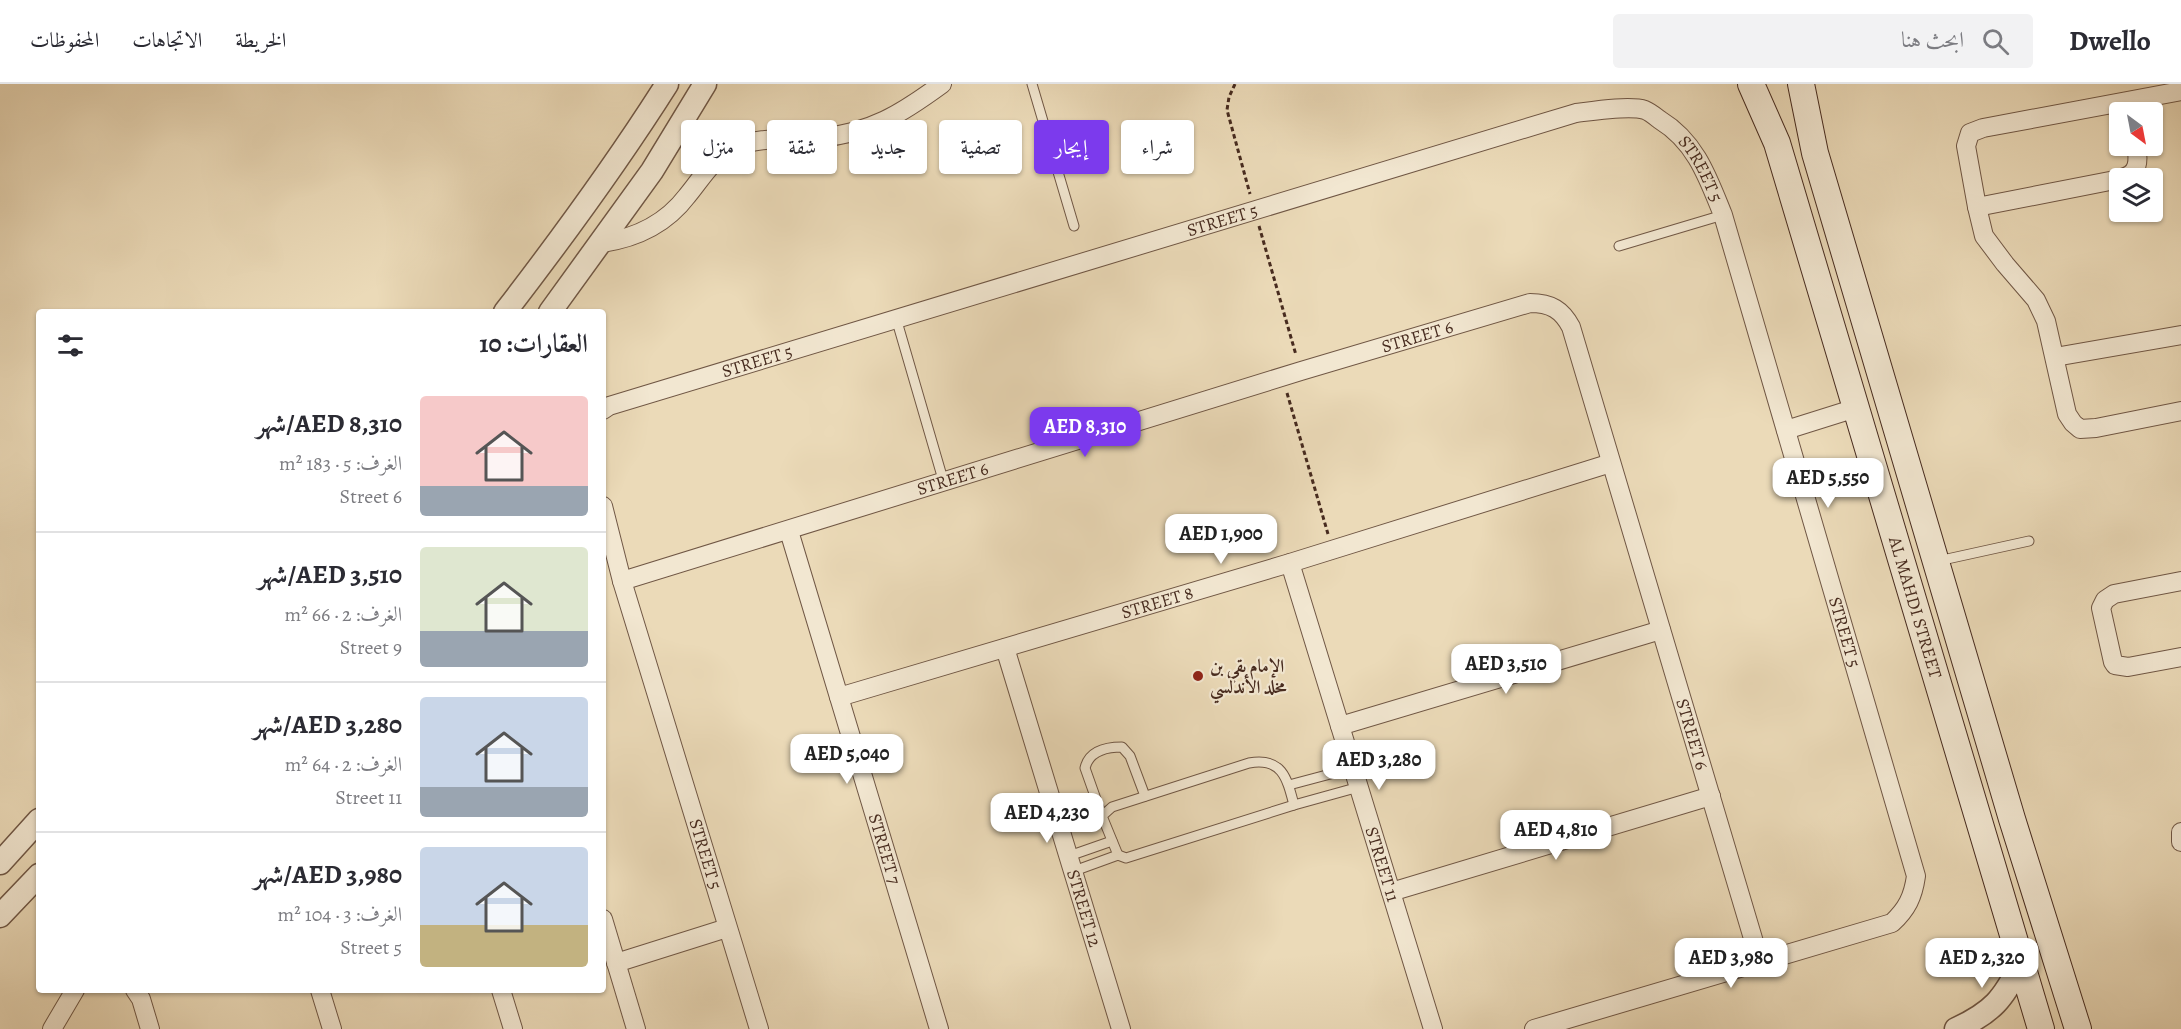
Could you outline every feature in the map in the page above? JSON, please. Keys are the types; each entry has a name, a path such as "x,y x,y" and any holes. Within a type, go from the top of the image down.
{"main road":[{"name":"AL MAHDI STREET","path":"1751,84 1778,143 2041,1029"},
{"name":"AL MAHDI STREET","path":"1801,84 1815,153 2012,819 2078,1029"}],"street":[{"path":"507,309 585,208 667,84"},
{"path":"551,309 602,243 652,171 705,84"},
{"path":"602,243 634,236 663,220 682,203 711,164 732,149 769,138 817,138 856,132 898,115 942,84"},
{"path":"2145,102 2181,91"},
{"name":"STREET 5","path":"606,408 1576,113 1606,109 1644,110 1669,126 1689,145 1705,169 1723,214 1916,876 1914,895 1905,911 1892,923 1534,1029"},
{"path":"2109,110 1983,128 1970,133 1966,146 1977,207 1984,236 2036,300 2046,321 2067,414 2073,423 2080,429 2096,428 2181,411"},
{"path":"550,309 580,249 629,181 627,173 614,166"},
{"path":"1977,207 2109,181"},
{"name":"STREET 6","path":"622,581 1282,377 1530,303 1543,303 1560,312 1571,327 1760,962"},
{"path":"2055,357 2181,334"},
{"path":"1786,430 1856,408"},
{"name":"STREET 8","path":"839,697 1290,563 1611,463"},
{"name":"STREET 5","path":"606,519 622,581 759,1029"},
{"name":"STREET 7","path":"789,531 939,1029"},
{"name":"STREET 11","path":"1290,563 1433,1029"},
{"path":"2181,581 2114,594 2105,600 2101,608 2115,665 2128,667 2181,657"},
{"path":"1340,726 1661,630"},
{"name":"STREET 12","path":"1005,648 1121,1029"},
{"path":"1391,892 1711,796"},
{"path":"0,863 36,823"},
{"path":"2181,832 2181,842"},
{"path":"0,916 35,881"},
{"path":"616,963 727,928"},
{"path":"606,929 636,1029"},
{"path":"1956,1029 1980,1018 1998,1002 2021,964"},
{"path":"52,1029 73,993"},
{"path":"137,993 150,1029"},
{"path":"321,993 332,1029"},
{"path":"502,993 513,1029"}],"lane":[{"path":"1032,84 1074,226"},
{"path":"1619,246 1723,214"},
{"path":"896,318 944,483"},
{"path":"1936,562 2029,541"},
{"path":"1118,855 1085,768 1087,760 1104,747 1122,747 1130,756 1145,796"},
{"path":"1102,816 1112,807 1262,760 1282,771 1289,785 1294,805"},
{"path":"1289,785 1353,768"},
{"path":"1071,863 1118,855 1126,858 1359,787"},
{"path":"1071,863 1112,841"}],"path":[{"path":"1282,377 1332,550"}],"place":[{"name":"الإمام بقي بن مخلد الأندلسي","path":"1198,676"}]}
